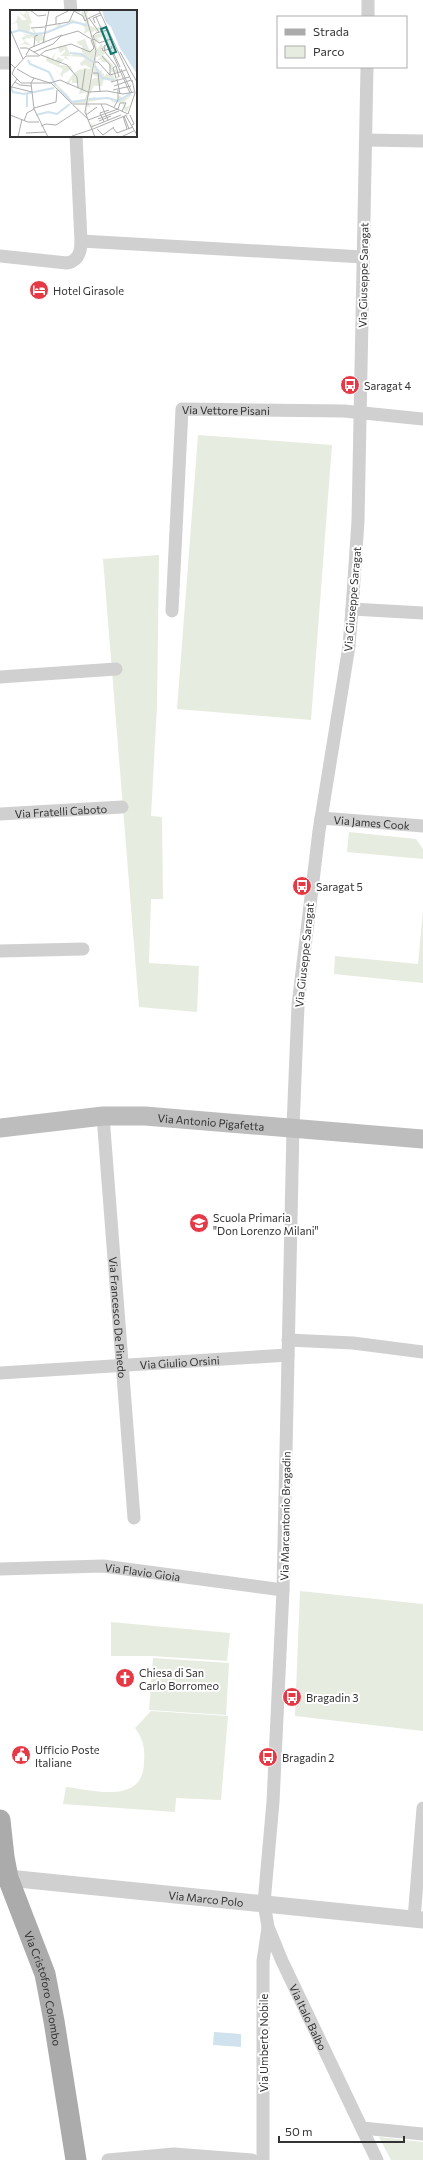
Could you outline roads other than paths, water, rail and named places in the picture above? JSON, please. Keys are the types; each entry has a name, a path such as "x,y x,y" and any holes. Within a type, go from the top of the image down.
{"main road":[{"name":"Via Antonio Pigafetta","path":"0,1128 103,1116 179,1118 423,1139"},
{"name":"Via Cristoforo Colombo","path":"0,1826 4,1874 44,1974 54,2021 76,2160"}],"street":[{"path":"70,0 71,10"},
{"path":"368,0 368,16"},
{"name":"Via Giuseppe Saragat","path":"293,1127 300,980 321,818 349,646 352,609 358,520 367,68"},
{"path":"0,256 62,263 72,262 76,259 81,248 76,137"},
{"path":"366,140 423,141"},
{"path":"81,241 363,257"},
{"name":"Via Vettore Pisani","path":"172,611 182,409 360,413 423,419"},
{"path":"352,609 423,613"},
{"path":"0,677 116,669"},
{"name":"Via Fratelli Caboto","path":"0,814 122,807"},
{"name":"Via James Cook","path":"321,818 423,826"},
{"path":"0,951 83,949"},
{"name":"Via Francesco De Pinedo","path":"103,1116 134,1518"},
{"name":"Via Marcantonio Bragadin","path":"264,1903 274,1788 284,1590 293,1127"},
{"path":"288,1340 353,1343 423,1352"},
{"name":"Via Giulio Orsini","path":"0,1373 288,1355"},
{"name":"Via Flavio Gioia","path":"0,1569 103,1566 284,1590"},
{"name":"Via Marco Polo","path":"4,1874 419,1919 423,1808"},
{"name":"Via Italo Balbo","path":"264,1903 268,1927 282,1961 377,2160"},
{"name":"Via Umberto Nobile","path":"263,2160 263,1961 268,1927"},
{"path":"362,2128 423,2134"},
{"path":"108,2160 174,2154 252,2160"}],"water":[{"path":"214,2032 241,2034 241,2047 213,2045"}],"place":[{"name":"Hotel Girasole","path":"39,290"},
{"name":"Saragat 4","path":"350,385"},
{"name":"Saragat 5","path":"302,886"},
{"name":"Scuola Primaria \"Don Lorenzo Milani\"","path":"199,1223"},
{"name":"Chiesa di San Carlo Borromeo","path":"125,1678"},
{"name":"Bragadin 3","path":"292,1697"},
{"name":"Ufficio Poste Italiane","path":"21,1755"},
{"name":"Bragadin 2","path":"268,1757"}]}
